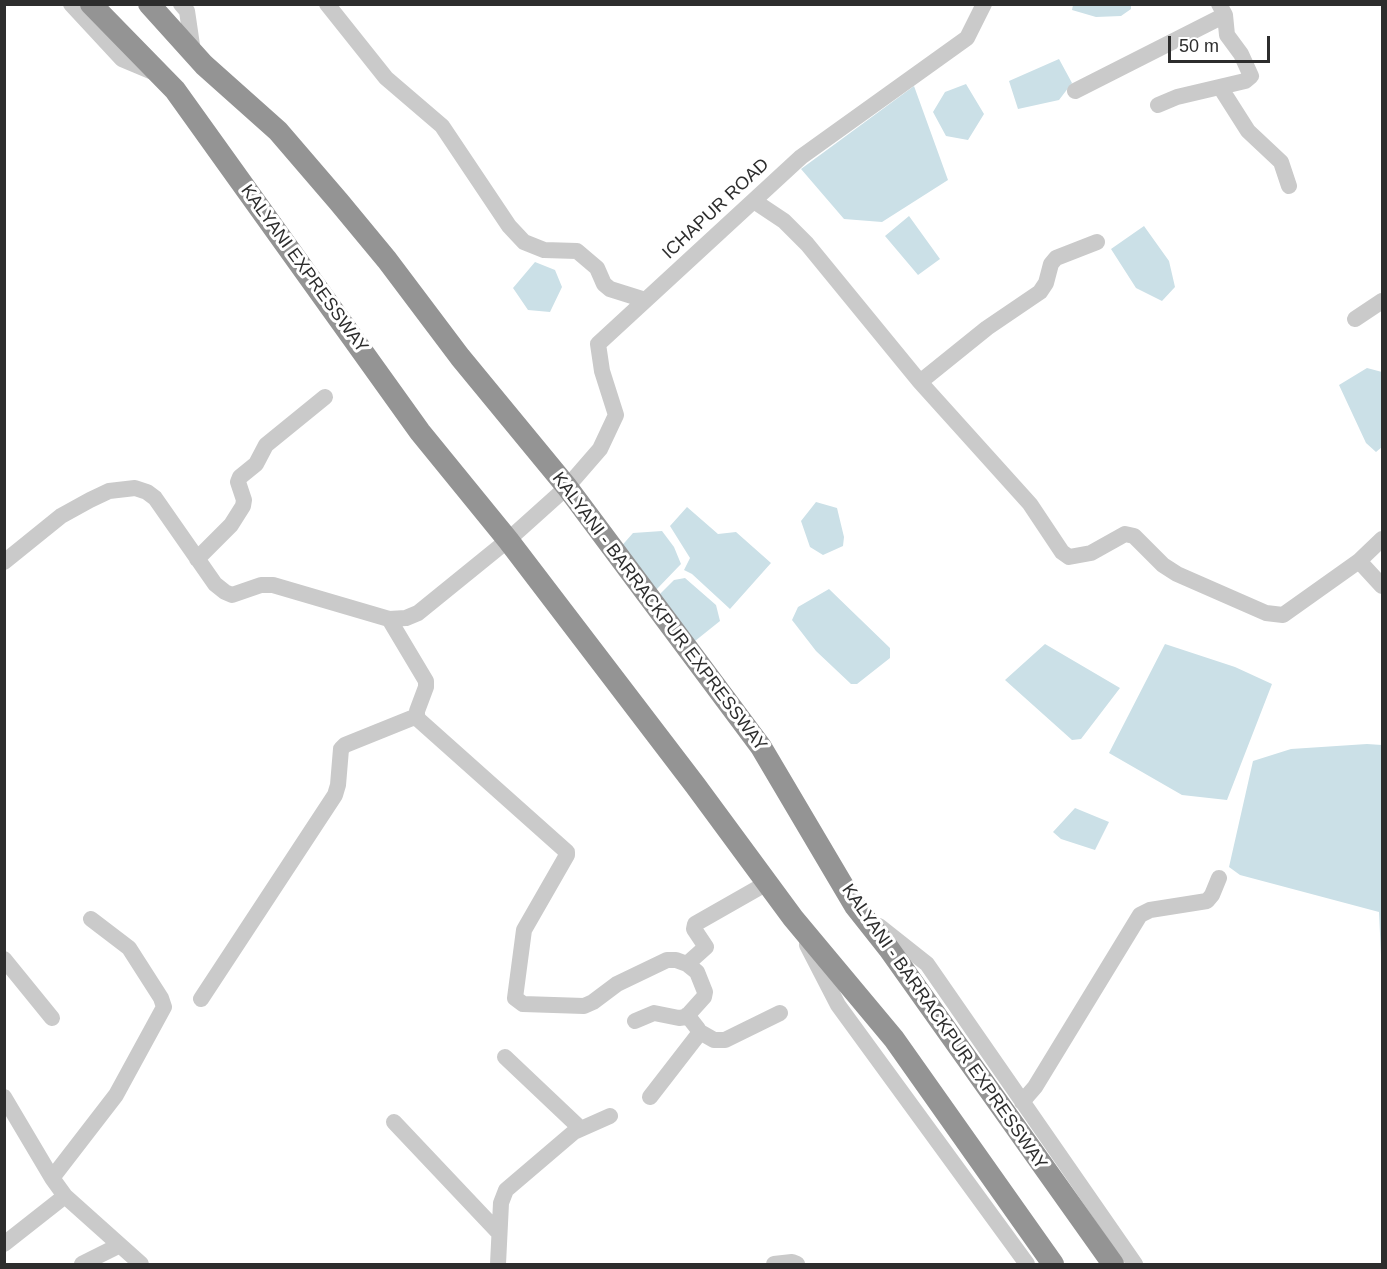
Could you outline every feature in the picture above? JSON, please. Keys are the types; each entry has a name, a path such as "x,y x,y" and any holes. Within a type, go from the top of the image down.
{"highway":[{"name":"KALYANI EXPRESSWAY","path":"91,4 175,90 420,432 508,540"},
{"name":"KALYANI - BARRACKPUR EXPRESSWAY","path":"149,4 204,65 278,131 387,260 460,357 567,486 761,747 855,906 896,958 1113,1264"},
{"path":"508,540 695,785 793,918 894,1039 1053,1264"}],"street":[{"path":"71,4 122,59 160,74"},
{"path":"181,4 187,11 193,52"},
{"path":"327,4 386,78 442,126 509,226 524,242 543,250 577,251 597,268 604,284 609,289 645,300"},
{"name":"ICHAPUR ROAD","path":"567,486 600,449 616,415 602,371 598,345 801,157 967,38 984,4"},
{"path":"1075,91 1222,10 1227,35 1251,73 1245,81 1177,97 1158,105"},
{"path":"1220,87 1253,137 1281,162 1289,186"},
{"path":"754,201 784,221 802,239 920,382 1019,490 1062,552 1069,557 1091,554 1125,534 1134,536 1163,566 1177,574 1275,616 1283,615 1359,561 1383,539"},
{"path":"920,382 987,328 1040,292 1046,284 1051,264 1056,258 1097,242"},
{"path":"1354,319 1383,301"},
{"path":"197,559 231,525 243,506 244,500 238,482 240,477 256,464 266,445 325,397"},
{"path":"4,562 61,516 109,491 135,488 155,498 215,584 232,595 261,585 273,585 389,619 406,618 418,613 508,540 567,486"},
{"path":"1359,561 1383,586"},
{"path":"389,619 426,681 417,716"},
{"path":"417,716 567,852 524,930 515,998 523,1004 584,1006 594,1002 616,984 667,960 687,964 697,972 705,992 701,1002 687,1015 679,1018 654,1013 635,1021"},
{"path":"201,999 335,795 341,749 345,745 417,716"},
{"path":"1022,1102 1035,1087 1140,915 1150,910 1207,901 1219,878"},
{"path":"687,964 706,947 694,929 695,924 767,883"},
{"path":"855,906 927,964 1135,1264"},
{"path":"793,918 838,1005 1027,1264"},
{"path":"51,1178 112,1101 164,1007 161,998 129,948 91,919"},
{"path":"4,959 52,1018"},
{"path":"687,1015 699,1032 714,1040 725,1040 780,1013"},
{"path":"650,1097 699,1032"},
{"path":"505,1057 580,1128"},
{"path":"4,1097 51,1178 65,1196 141,1264"},
{"path":"498,1264 501,1203 506,1190 580,1128 610,1116"},
{"path":"394,1122 499,1233"},
{"path":"4,1244 65,1196"},
{"path":"82,1264 120,1245"},
{"path":"774,1264 792,1262 797,1264"}],"water":[{"path":"1073,5 1131,5 1131,9 1121,16 1096,17 1072,10"},
{"path":"1059,59 1072,83 1059,100 1018,109 1009,81"},
{"path":"966,84 984,114 968,140 946,136 933,112 945,92"},
{"path":"914,86 948,180 882,222 844,219 801,169"},
{"path":"909,216 940,259 918,275 885,236"},
{"path":"1144,226 1169,261 1175,287 1162,301 1136,288 1111,249"},
{"path":"535,262 555,270 562,287 550,312 528,310 513,288"},
{"path":"1367,368 1382,372 1382,447 1376,452 1366,443 1339,385"},
{"path":"816,502 837,508 844,537 843,546 823,555 810,547 801,521"},
{"path":"687,507 718,534 736,532 771,563 730,609 692,574 684,570 690,558 670,526"},
{"path":"662,531 674,547 681,564 655,591 618,550 633,533"},
{"path":"685,578 716,605 720,621 690,645 646,608 674,580"},
{"path":"829,589 890,648 890,658 857,684 851,684 816,651 792,620 798,607"},
{"path":"1045,644 1120,688 1081,739 1072,740 1005,680"},
{"path":"1165,644 1235,667 1272,684 1227,800 1182,795 1109,753"},
{"path":"1382,745 1382,977 1379,912 1240,875 1229,867 1253,761 1291,749"},
{"path":"1075,808 1109,822 1095,850 1061,839 1053,832"}]}
